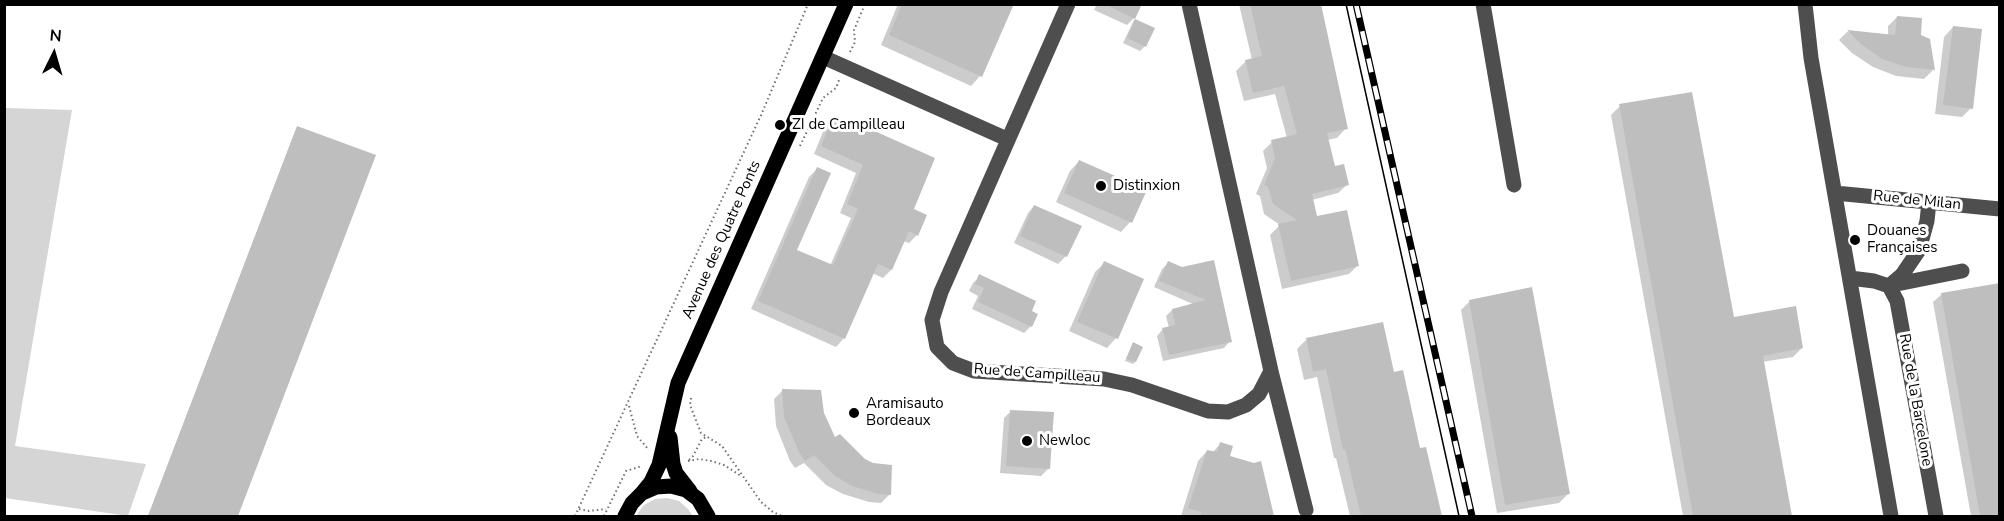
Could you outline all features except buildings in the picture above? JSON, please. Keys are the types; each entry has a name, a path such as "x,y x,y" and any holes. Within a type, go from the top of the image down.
{"main road":[{"name":"Avenue des Quatre Ponts","path":"625,516 632,503 651,482 660,465 678,382 846,4"},
{"path":"669,425 676,473 698,499 708,516"},
{"path":"642,493 656,487 671,486 686,490 698,499"}],"street":[{"name":"Rue de Campilleau","path":"1068,4 941,292 932,320 937,347 953,363 974,371 1104,379 1208,411 1228,412 1246,405 1260,394 1271,370"},
{"path":"1189,4 1271,370 1306,510"},
{"path":"1483,4 1514,185"},
{"path":"1805,4 1811,58 1891,516"},
{"path":"823,57 1007,139"},
{"name":"Rue de Milan","path":"1835,193 2000,209"},
{"path":"1889,286 1902,275 1919,250 1927,221 1929,202"},
{"path":"1850,278 1874,281 1889,286 1962,271"},
{"name":"Rue de la Barcelone","path":"1889,286 1897,301 1901,319 1936,516"}],"path":[{"path":"575,516 757,124 808,4"},
{"path":"797,152 823,98 836,88 855,42 854,30 865,4"},
{"path":"691,395 690,405 701,433 715,441 728,453 761,502 782,516"},
{"path":"579,509 589,511 607,508"}],"shaded area":[{"path":"5,108 72,110 15,446 146,464 128,516 5,498"},
{"path":"667,498 679,501 693,516 636,516 644,505 655,499"}],"tram line":[{"path":"1346,4 1459,516"}],"railway":[{"path":"1356,4 1472,516"}],"place":[{"name":"ZI de Campilleau","path":"780,125"},
{"name":"Distinxion","path":"1101,186"},
{"name":"Douanes Françaises","path":"1855,240"},
{"name":"Aramisauto Bordeaux","path":"854,413"},
{"name":"Newloc","path":"1027,441"}]}
